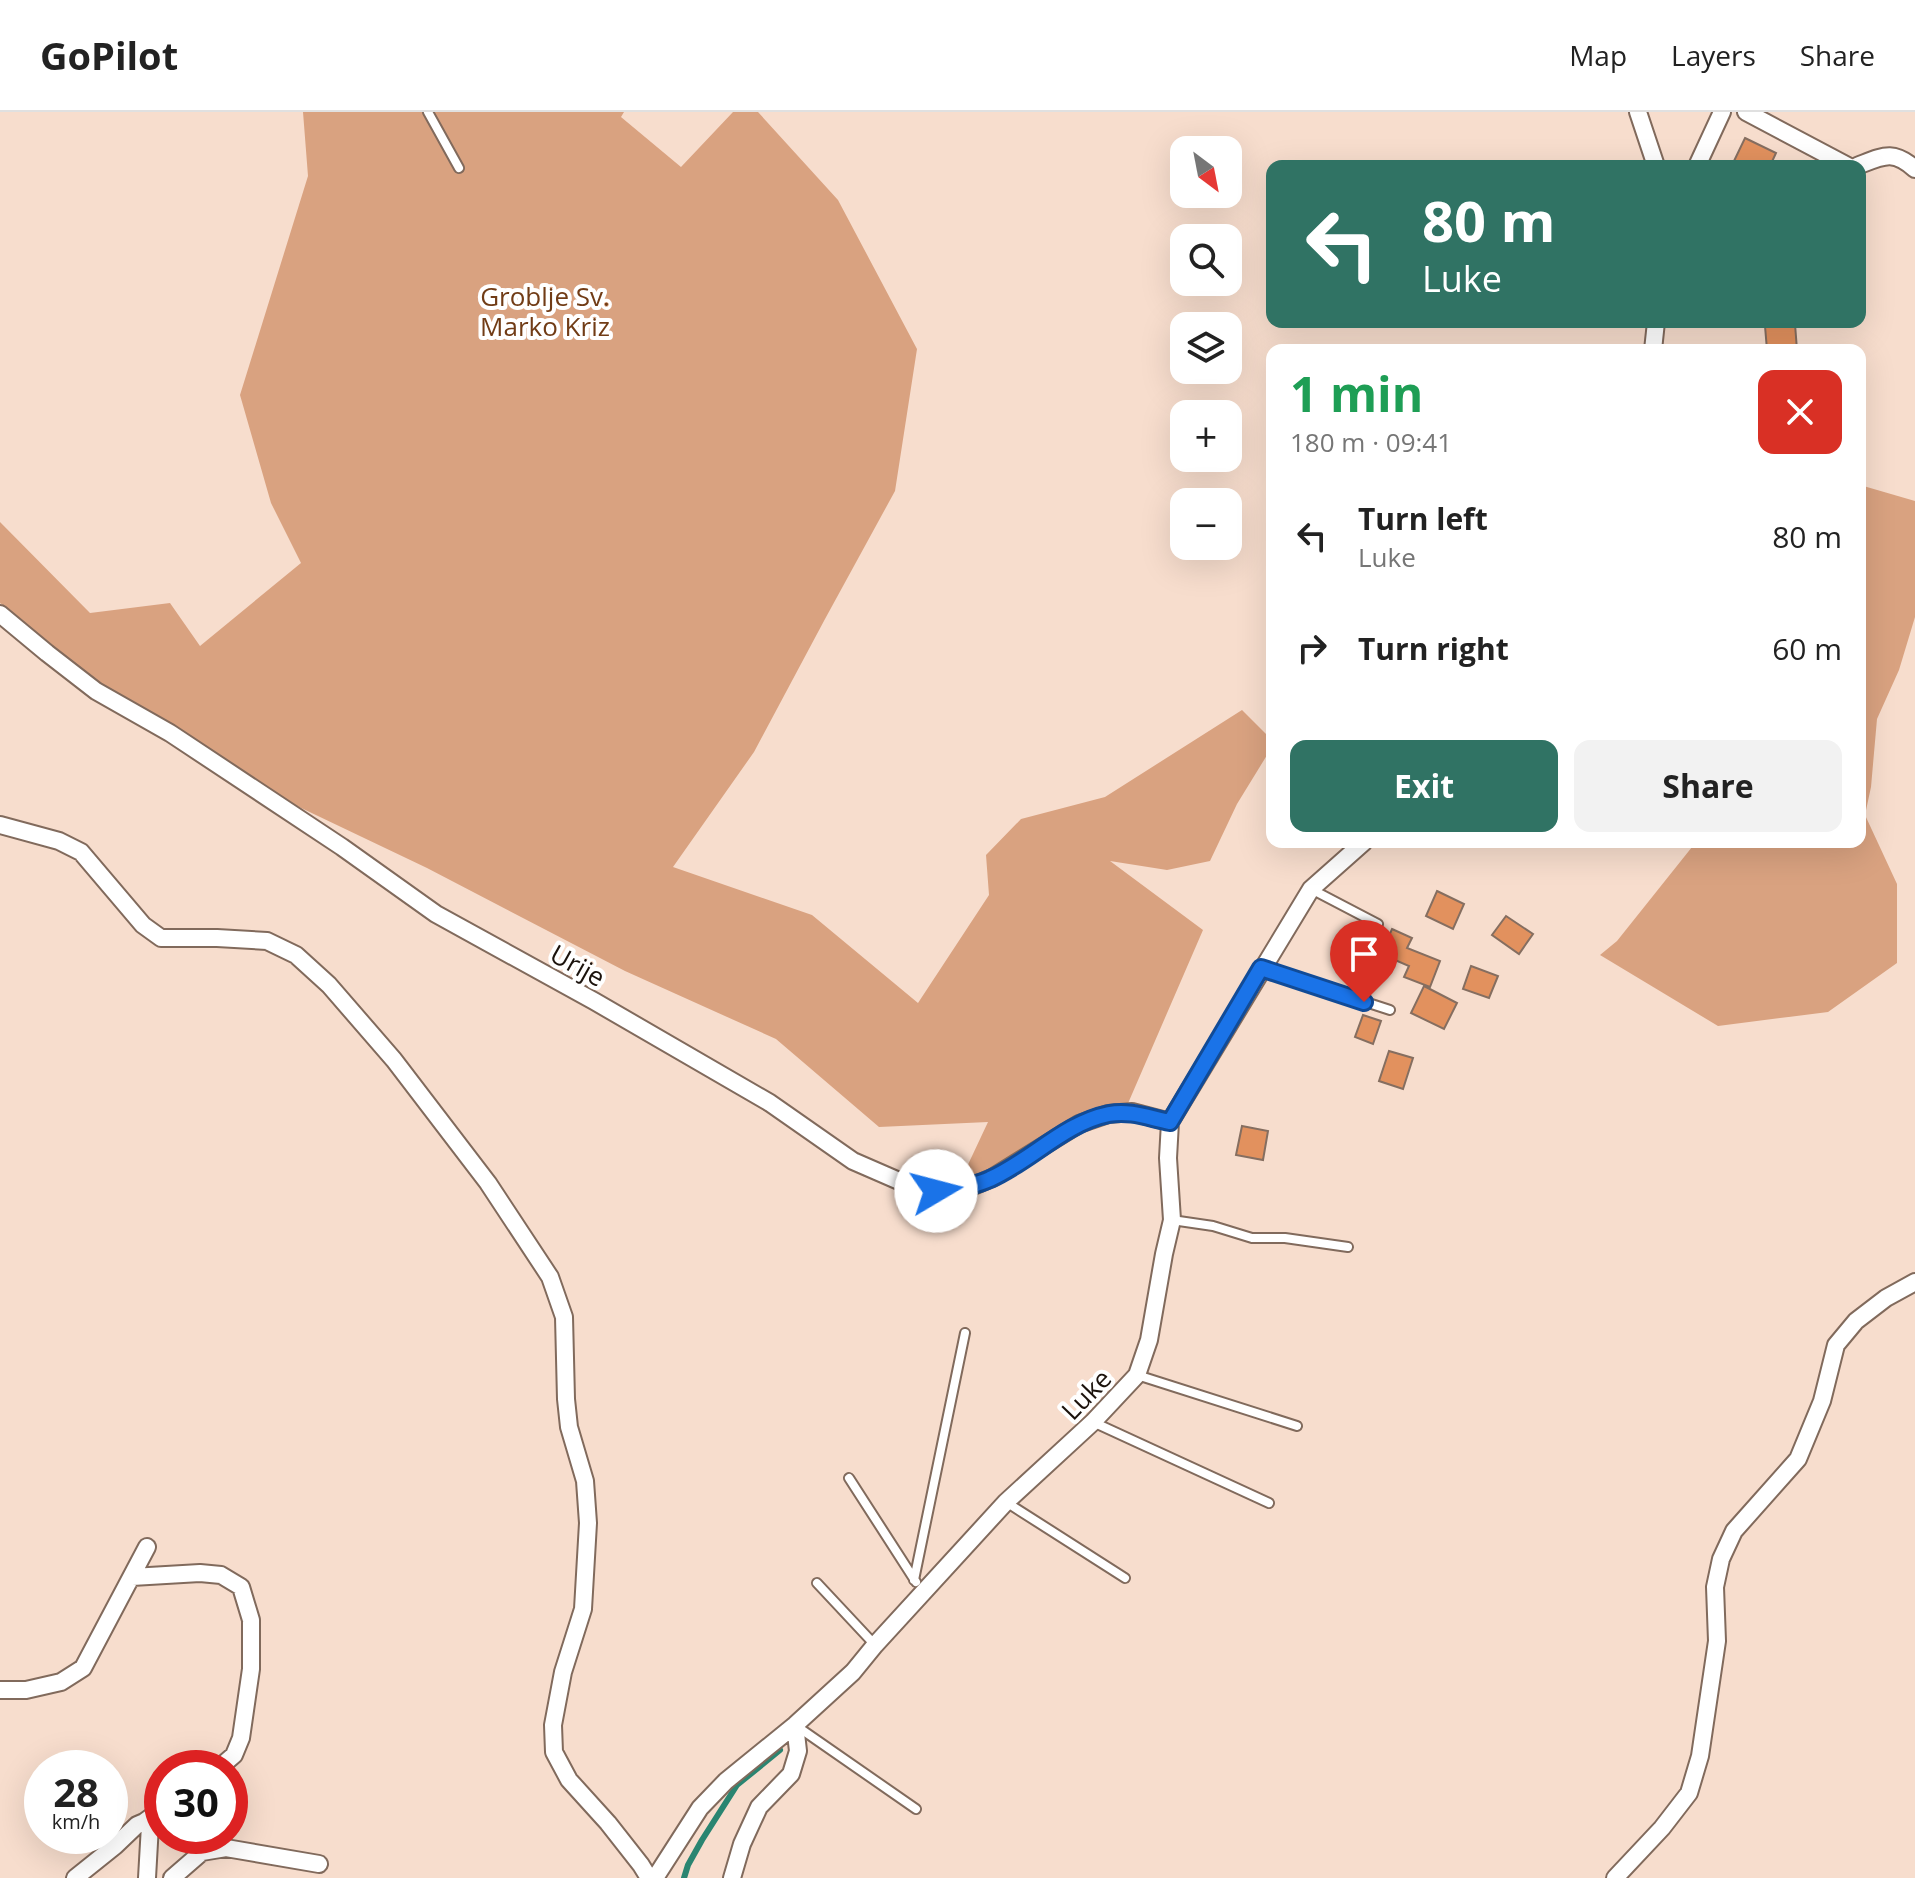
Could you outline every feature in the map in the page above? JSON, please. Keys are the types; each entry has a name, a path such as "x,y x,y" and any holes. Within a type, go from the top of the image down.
{"street":[{"path":"1638,112 1654,160"},
{"path":"1700,160 1722,112"},
{"path":"1746,112 1837,160"},
{"path":"1866,163 1883,156 1902,157 1915,169"},
{"name":"Urije","path":"0,614 96,691 170,733 342,847 436,914 581,993 770,1103 853,1161 887,1176 936,1191 973,1186 992,1178 1079,1124 1108,1114 1132,1112 1170,1122"},
{"path":"0,825 59,841 81,852 143,925 161,938 267,941 296,955 329,985 394,1060 488,1183 550,1277 564,1317 569,1427 585,1481 588,1523 583,1609 563,1672 553,1725 554,1752 569,1780 652,1878"},
{"name":"Luke","path":"652,1878 700,1808 726,1781 795,1725 853,1672 919,1586 1093,1422 1137,1375 1149,1340 1172,1220 1168,1158 1170,1122 1311,889 1357,848"},
{"path":"1615,1878 1662,1828 1689,1793 1700,1756 1717,1641 1715,1587 1721,1559 1734,1531 1798,1459 1822,1401 1836,1345 1856,1321 1886,1298 1915,1282"},
{"path":"0,1690 26,1690 61,1682 83,1668 147,1547"},
{"path":"132,1577 200,1573 221,1575 241,1587 251,1620 251,1669 241,1738 236,1750"},
{"path":"732,1878 742,1844 759,1807 791,1774 798,1751 795,1725"},
{"path":"75,1878 144,1822"},
{"path":"172,1878 202,1852 226,1848 319,1864"},
{"path":"147,1878 148,1854"}],"lane":[{"path":"428,112 459,168"},
{"path":"1311,889 1378,924"},
{"path":"1261,968 1390,1010"},
{"path":"1172,1220 1213,1226 1252,1238 1285,1238 1348,1247"},
{"path":"919,1586 965,1333"},
{"path":"1137,1375 1297,1426"},
{"path":"1093,1422 1269,1503"},
{"path":"849,1478 919,1586"},
{"path":"1006,1502 1125,1578"},
{"path":"817,1583 875,1645"},
{"path":"795,1725 916,1809"}],"green space":[{"name":"Groblje Sv. Marko Kriz","path":"303,112 624,112 621,117 681,167 733,112 758,112 838,200 917,349 895,491 754,752 673,867 812,915 918,1003 989,895 986,855 1021,819 1105,797 1242,710 1266,734 1266,757 1237,804 1210,861 1167,870 1110,861 1203,930 1126,1108 957,1188 988,1122 879,1127 776,1039 625,971 427,868 188,754 0,603 0,522 90,613 170,603 200,646 301,563 271,503 240,395 308,176"},
{"path":"1866,487 1915,501 1915,617 1899,670 1877,719 1866,810"},
{"path":"1866,817 1897,884 1897,963 1828,1012 1718,1026 1600,955 1617,941 1691,848 1866,848"}],"building":[{"path":"1745,138 1776,153 1773,160 1734,160"},
{"path":"1765,328 1795,328 1797,344 1766,344"},
{"path":"1437,891 1464,904 1453,929 1426,916"},
{"path":"1506,916 1533,934 1519,954 1492,935"},
{"path":"1392,929 1412,938 1407,948 1440,961 1430,987 1404,977 1409,966 1381,954"},
{"path":"1471,966 1498,976 1489,998 1463,989"},
{"path":"1424,986 1457,1003 1444,1029 1411,1013"},
{"path":"1363,1015 1381,1021 1373,1044 1355,1037"},
{"path":"1389,1051 1413,1058 1403,1089 1379,1081"},
{"path":"1242,1126 1268,1131 1263,1160 1236,1155"}],"waterway":[{"path":"684,1878 702,1840 737,1785 780,1750"}],"route":[{"path":"936,1191 973,1186 992,1178 1079,1124 1108,1114 1132,1112 1170,1122 1261,968 1364,1002"}]}
